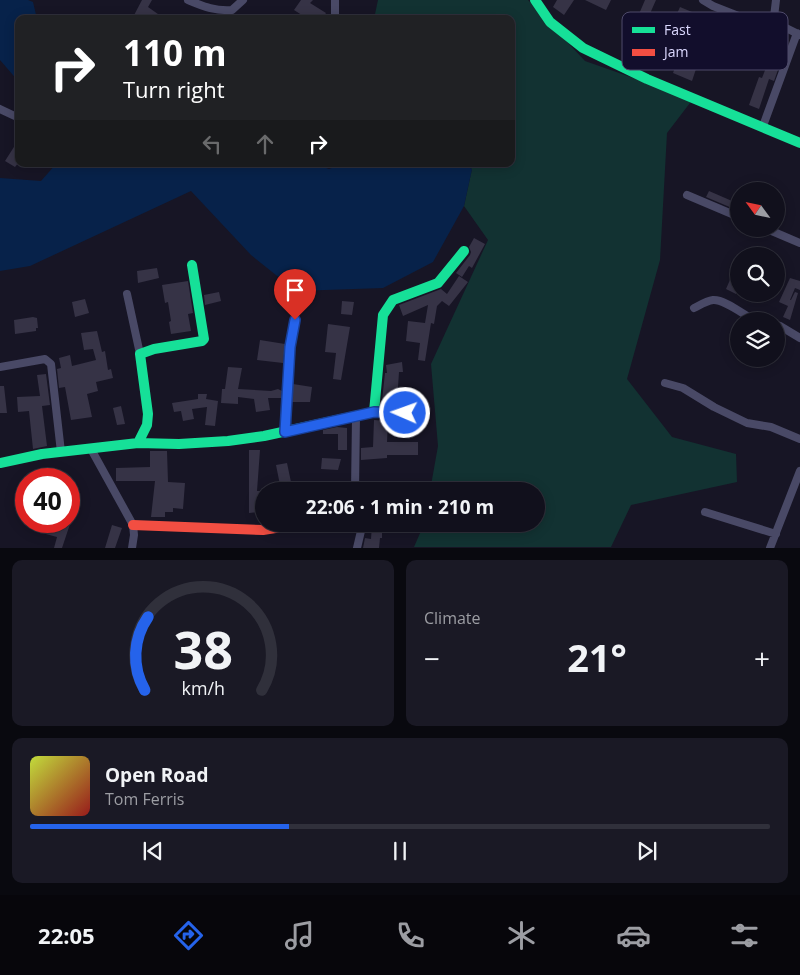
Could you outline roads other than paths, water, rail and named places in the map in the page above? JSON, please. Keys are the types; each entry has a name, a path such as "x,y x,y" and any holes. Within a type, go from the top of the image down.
{"street":[{"path":"188,0 211,10 226,11 232,10 243,0"},
{"path":"335,0 335,15"},
{"path":"535,0 550,22 583,48 622,67"},
{"path":"703,0 729,12"},
{"path":"788,62 799,34"},
{"path":"628,70 800,143"},
{"path":"763,126 785,70"},
{"path":"0,109 15,116"},
{"path":"687,195 730,213"},
{"path":"785,237 800,243"},
{"path":"374,412 381,353 383,315 392,300 438,283 464,251"},
{"path":"140,354 154,349 204,339 192,265"},
{"path":"128,294 140,354 148,414 147,425 138,444"},
{"path":"694,308 711,300 721,301 740,312"},
{"path":"285,432 290,347 295,320"},
{"path":"785,329 800,338"},
{"path":"0,367 45,359 51,364 61,452"},
{"path":"665,383 683,388 714,407 747,423 771,427 800,439"},
{"path":"0,463 61,452 138,444 228,441 285,432 374,412 421,414"},
{"path":"355,482 356,416"},
{"path":"91,449 133,525 132,548"},
{"path":"770,548 800,471"},
{"path":"705,512 776,534"},
{"path":"133,525 255,530"},
{"path":"357,548 361,532"}],"water":[{"path":"0,0 28,0 33,2 36,15 15,15 15,77 0,60"},
{"path":"53,167 323,167 329,169 334,167 468,167 472,169 464,206 433,262 383,288 296,291 251,255 191,191 30,266 0,271 0,178 41,181"}]}
